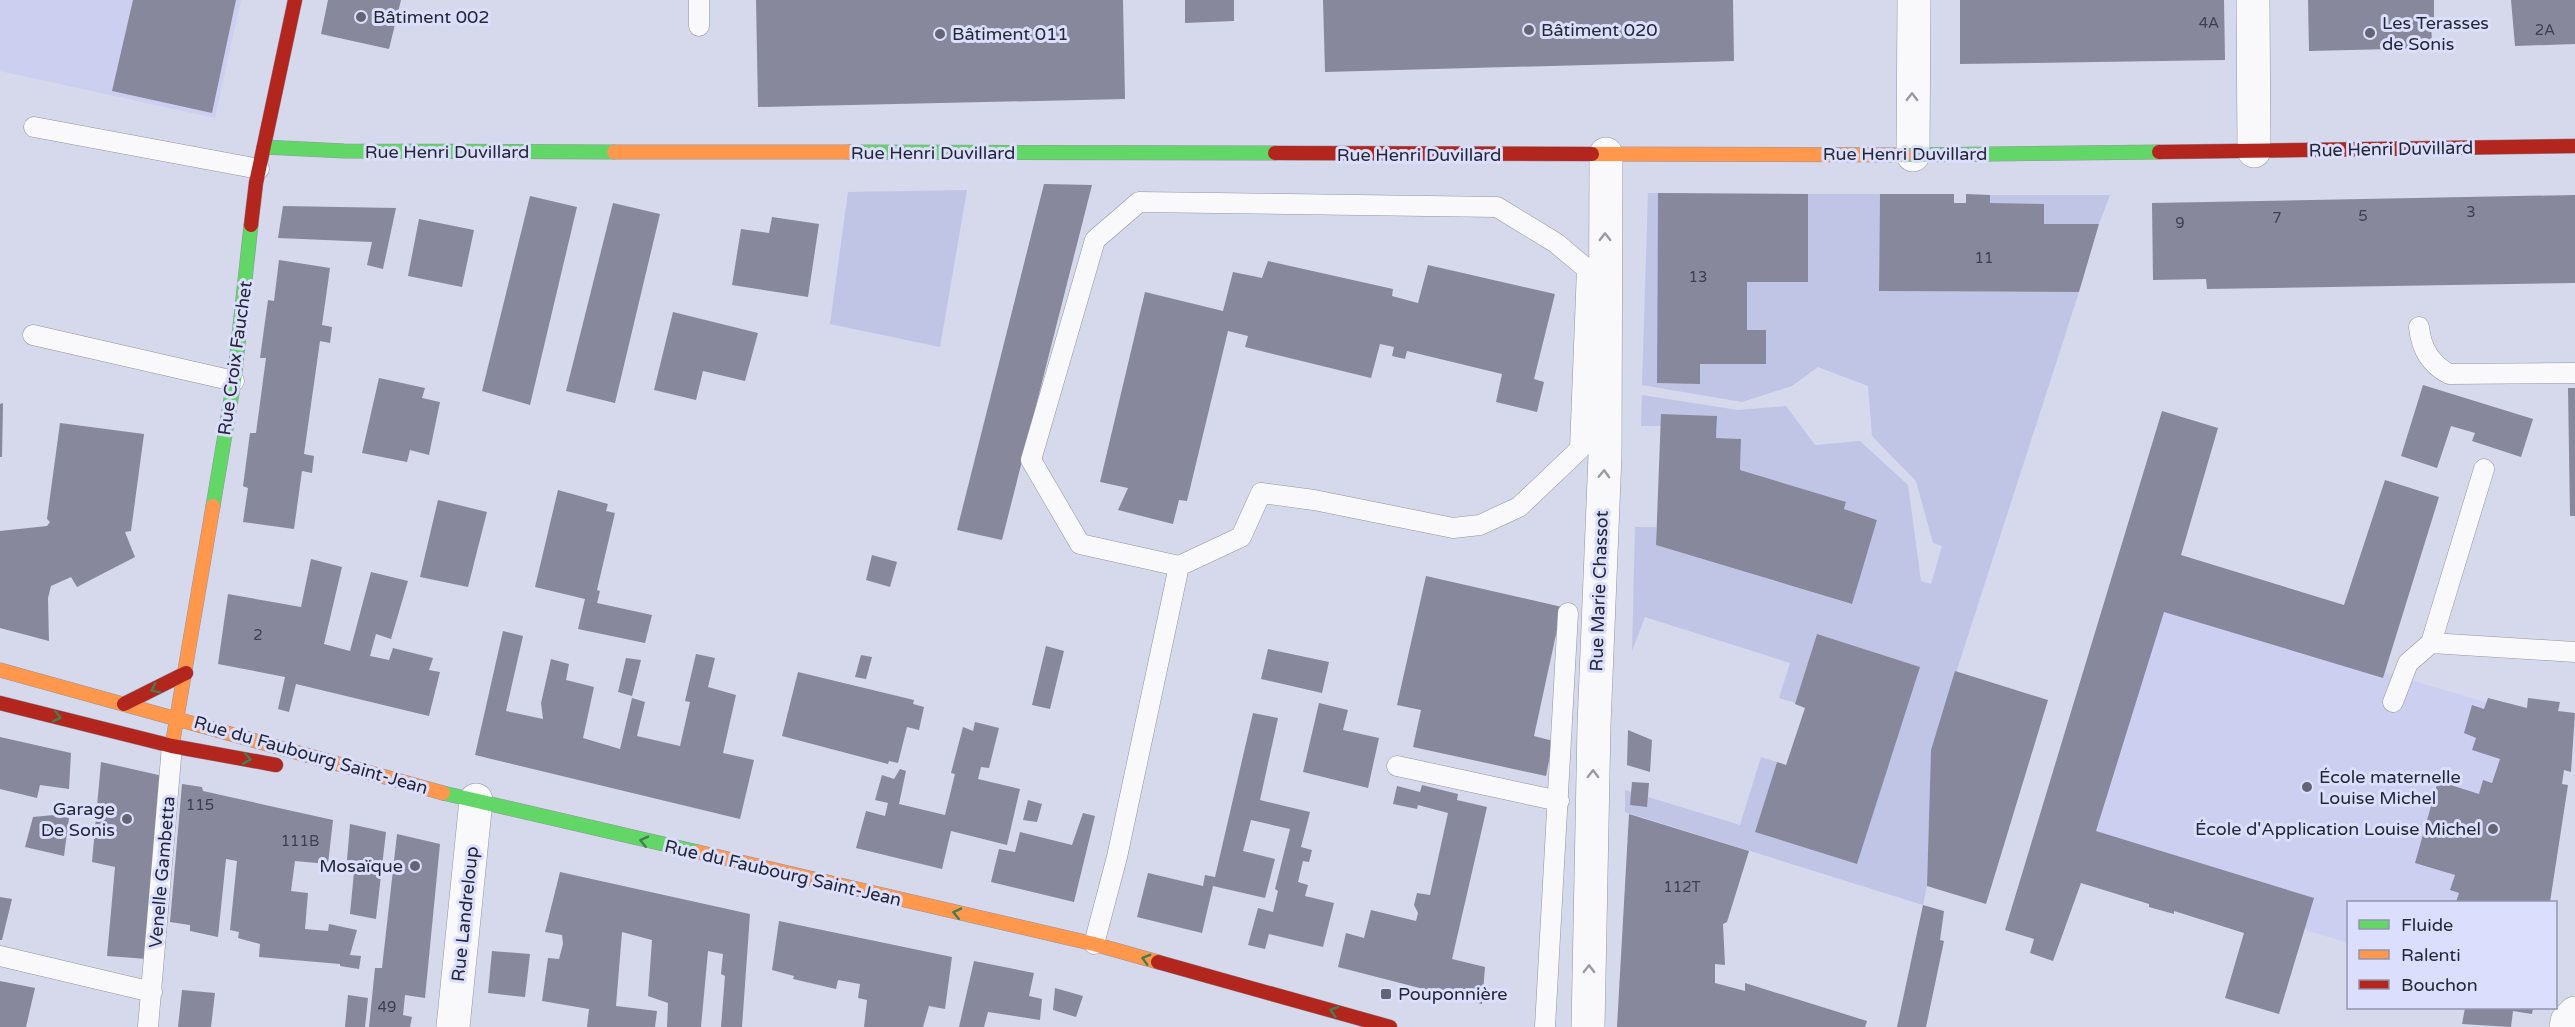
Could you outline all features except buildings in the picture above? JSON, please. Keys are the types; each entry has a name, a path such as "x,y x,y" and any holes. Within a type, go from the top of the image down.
{"street":[{"name":"Rue Croix Fauchet","path":"176,717 186,673 234,381 259,169 295,0"},
{"path":"1913,155 1914,0"},
{"path":"2253,0 2254,151"},
{"name":"Rue Henri Duvillard","path":"264,147 300,151 368,152 1913,155 2575,146"},
{"name":"Rue Marie Chassot","path":"1588,1027 1594,725 1605,455 1606,154"},
{"name":"Rue du Faubourg Saint-Jean","path":"0,670 476,800 1094,944 1390,1027"},
{"path":"124,704 186,673"},
{"path":"0,703 172,746 476,800"},
{"name":"Venelle Gambetta","path":"172,746 176,717"},
{"name":"Rue Landreloup","path":"453,1027 476,800"},
{"path":"2566,1027 2567,1021 2575,1013"}],"lane":[{"path":"699,0 699,26"},
{"path":"34,127 259,169"},
{"path":"1139,201 1497,207 1556,243 1587,269 1580,449 1519,507 1480,525 1453,528 1314,500 1261,493 1240,537 1179,566 1080,544 1031,460 1095,240 1139,201"},
{"path":"2419,327 2427,355 2437,368 2449,374 2575,373"},
{"path":"33,334 234,381"},
{"path":"2393,702 2408,663 2431,643 2484,469"},
{"path":"1094,944 1117,857 1179,566"},
{"path":"1545,1027 1568,613"},
{"path":"2431,643 2575,652"},
{"name":"Venelle Gambetta","path":"148,1027 172,746"},
{"path":"1397,766 1559,801"},
{"path":"0,956 152,992"}],"shaded area":[{"path":"0,0 241,0 215,118 0,71"},
{"path":"967,190 940,347 830,324 848,192"},
{"path":"1648,193 1658,193 1657,364 1747,330 1747,282 1808,282 1808,194 1880,194 1879,291 2079,292 1931,750 1927,886 1923,905 1625,812 1625,790 1740,825 1761,757 1777,762 1755,832 1857,864 1919,667 1817,634 1796,703 1779,698 1790,663 1645,617 1632,651 1635,527 1656,527 1656,545 1851,604 1877,520 1844,509 1846,502 1740,470 1741,439 1716,438 1717,416 1661,414 1661,426 1641,426 1642,395 1738,410 1786,406 1815,445 1860,441 1908,485 1921,581 1931,584 1942,546 1933,543 1916,481 1872,436 1868,386 1818,367 1792,386 1742,402 1642,385"},
{"path":"1990,195 2110,195 2099,224 2044,224 2044,204 1990,203"},
{"name":"École maternelle Louise Michel","path":"2138,599 2545,720 2509,901 2347,901 2347,943 2062,854"}],"traffic: fast":[{"path":"264,147 344,151 614,152"},
{"path":"849,152 1275,153"},
{"path":"1905,155 2159,152"},
{"path":"213,506 234,381 251,225"},
{"path":"443,793 698,852"}],"traffic: slow":[{"path":"614,152 849,152"},
{"path":"1592,154 1905,155"},
{"path":"172,746 213,506"},
{"path":"0,670 443,793"},
{"path":"698,852 1094,944 1158,962"}],"traffic: jam":[{"path":"251,225 256,183 295,0"},
{"path":"2159,152 2575,146"},
{"path":"1275,153 1592,154"},
{"path":"124,704 186,673"},
{"path":"0,703 172,746 276,765"},
{"path":"1158,962 1390,1027"}],"place":[{"name":"Bâtiment 002","path":"361,17"},
{"name":"Bâtiment 020","path":"1529,30"},
{"name":"Les Terasses de Sonis","path":"2370,33"},
{"name":"Bâtiment 011","path":"940,34"},
{"name":"École maternelle Louise Michel","path":"2307,787"},
{"name":"Garage De Sonis","path":"127,819"},
{"name":"École d'Application Louise Michel","path":"2493,829"},
{"name":"Mosaïque","path":"415,866"},
{"name":"Pouponnière","path":"1386,994"}]}
